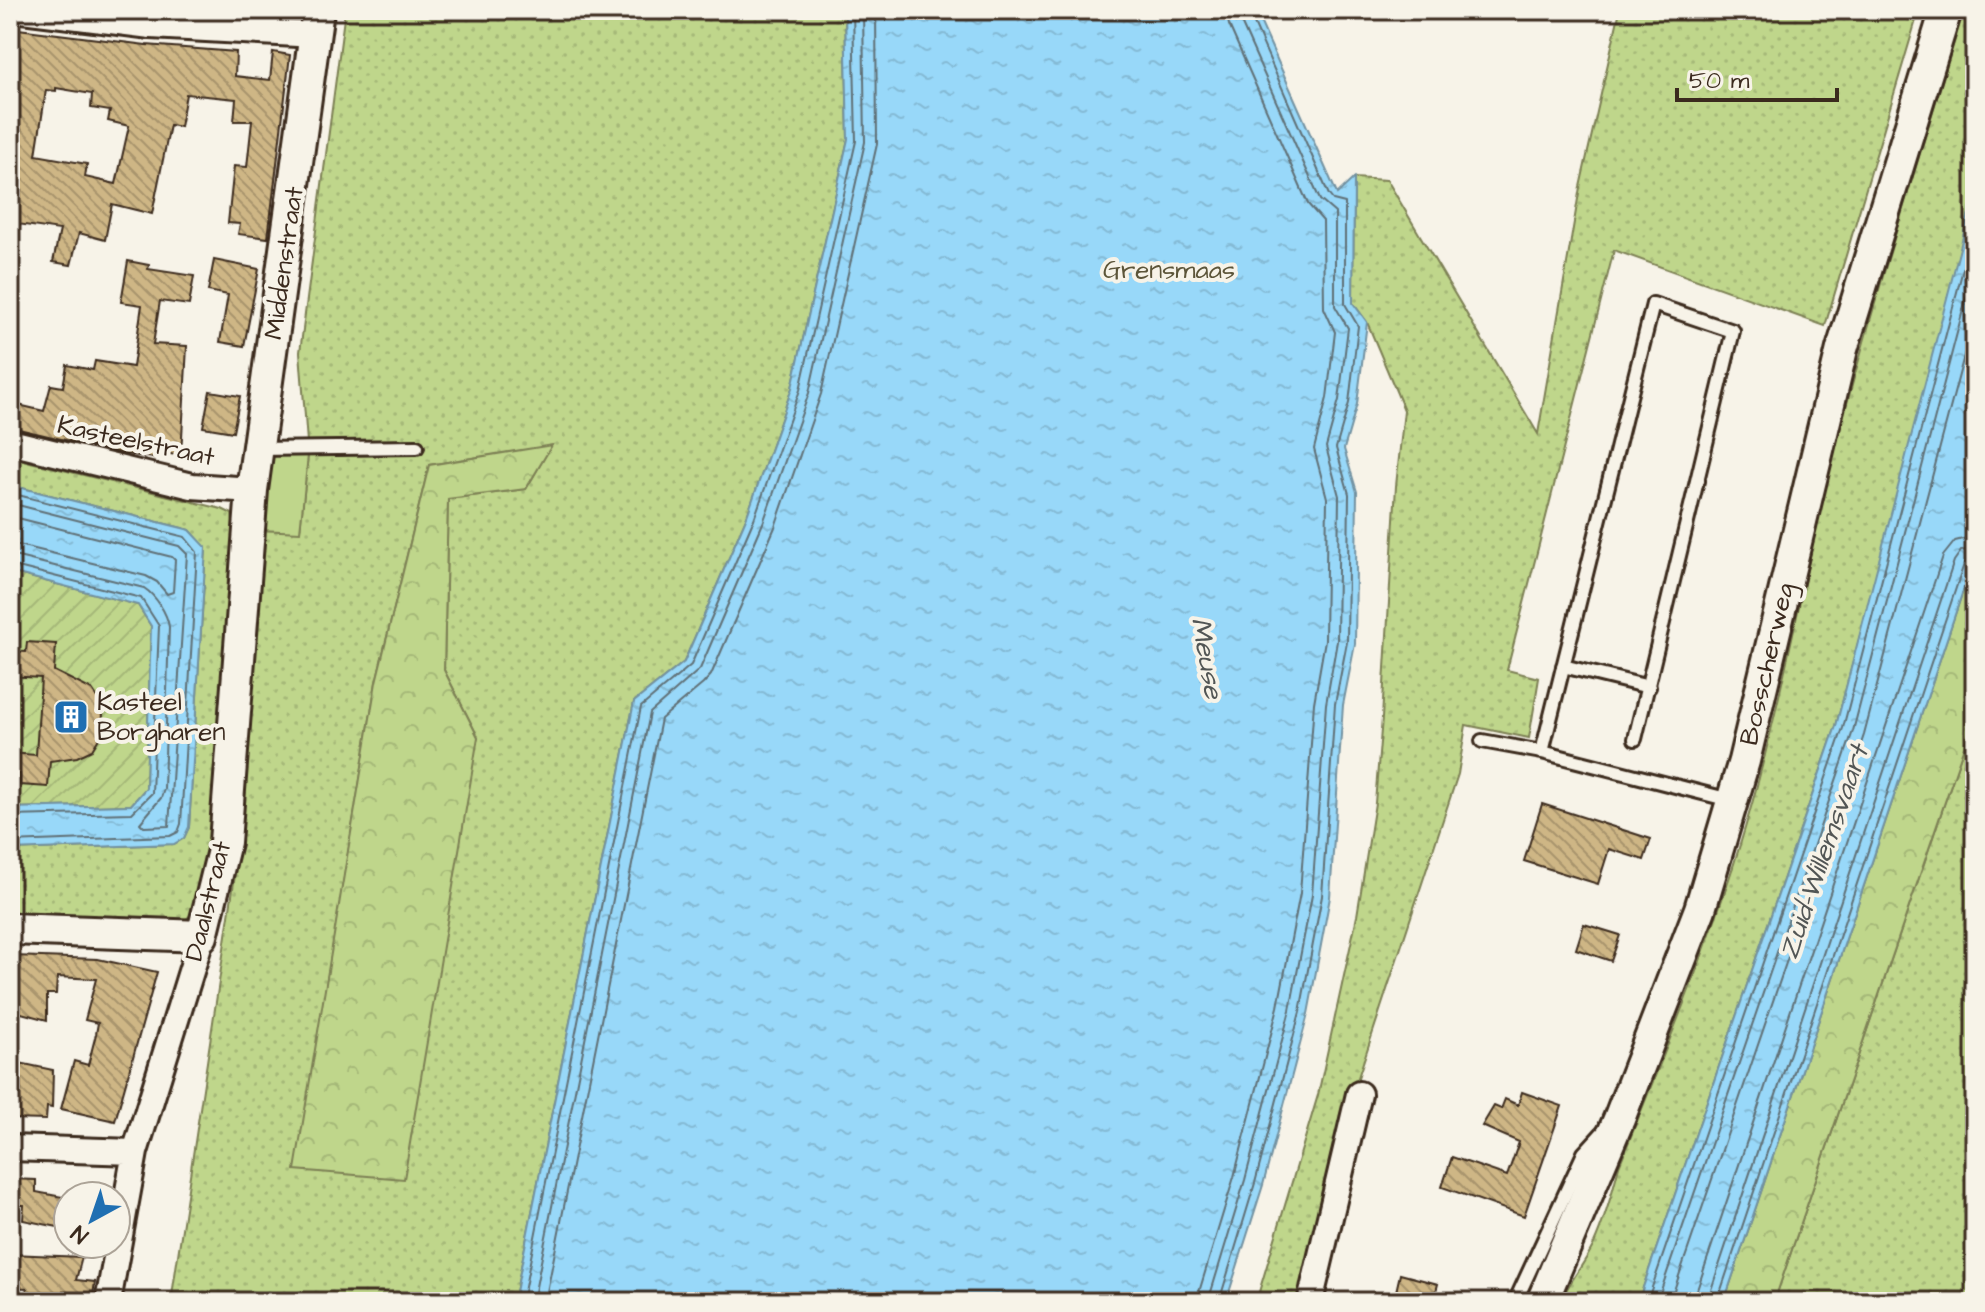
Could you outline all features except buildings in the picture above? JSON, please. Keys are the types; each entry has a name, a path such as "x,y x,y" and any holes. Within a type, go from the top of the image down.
{"street":[{"path":"22,10 151,26 317,23"},
{"name":"Bosscherweg","path":"1542,1302 1619,1119 1700,909 1733,800 1842,349 1946,10"},
{"name":"Middenstraat","path":"252,490 317,23"},
{"name":"Kasteelstraat","path":"10,442 192,486 252,490"},
{"name":"Daalstraat","path":"108,1302 135,1152 202,936 225,842 252,490"},
{"path":"10,929 202,936"},
{"path":"1310,1302 1359,1094"},
{"path":"10,1148 135,1152"}],"lane":[{"path":"1542,752 1653,304 1733,331 1635,739"},
{"path":"257,449 417,447"},
{"path":"1563,666 1649,687"},
{"path":"1482,741 1542,752 1733,800"},
{"path":"1515,1302 1584,1153 1596,1137 1619,1119"}],"green space":[{"path":"345,10 511,10 544,16 545,10 845,10 848,139 792,388 747,516 684,662 634,702 514,1302 171,1302 240,842 261,530 300,531 308,455 300,352","holes":["551,446 526,489 448,499 444,670 478,737 296,1170 376,682 429,465"]},
{"path":"1620,10 1919,10 1825,326 1614,250 1507,670 1539,678 1529,738 1466,725 1458,774 1348,1108 1296,1302 1256,1302 1318,1095 1357,916 1375,803 1404,410 1367,322 1353,303 1354,178 1387,180 1538,434 1580,187"},
{"path":"1964,10 1975,10 1975,190 1836,726 1638,1302 1560,1302 1601,1226 1619,1166 1697,968 1739,848 1778,701 1822,502 1849,397"},
{"path":"552,445 526,489 448,499 444,670 478,737 404,1179 295,1170 376,682 429,465"},
{"path":"269,454 308,455 300,532 261,530"},
{"path":"10,457 232,514 234,528 210,841 193,913 184,921 10,916 10,850 174,844 184,838 189,827 206,548 190,530 10,485"},
{"path":"1975,555 1975,714 1774,1302 1724,1302"},
{"path":"10,572 138,605 151,626 146,788 131,805 10,808"},
{"path":"1975,714 1975,1302 1774,1302"}],"water":[{"name":"Meuse","path":"845,10 1255,10 1337,194 1354,178 1353,303 1367,322 1357,404 1344,449 1357,492 1355,644 1343,705 1330,897 1308,1014 1263,1185 1226,1302 514,1302 634,702 684,662 747,516 792,388 848,139"},
{"name":"Zuid-Willemsvaart","path":"1975,190 1975,555 1724,1302 1638,1302 1836,726"},
{"path":"10,485 190,530 206,547 189,827 184,838 174,844 10,850 10,808 131,805 146,788 151,626 138,605 10,572"}],"place":[{"name":"Kasteel Borgharen","path":"71,717"}],"park label":[{"name":"Grensmaas","path":"1169,270"}]}
